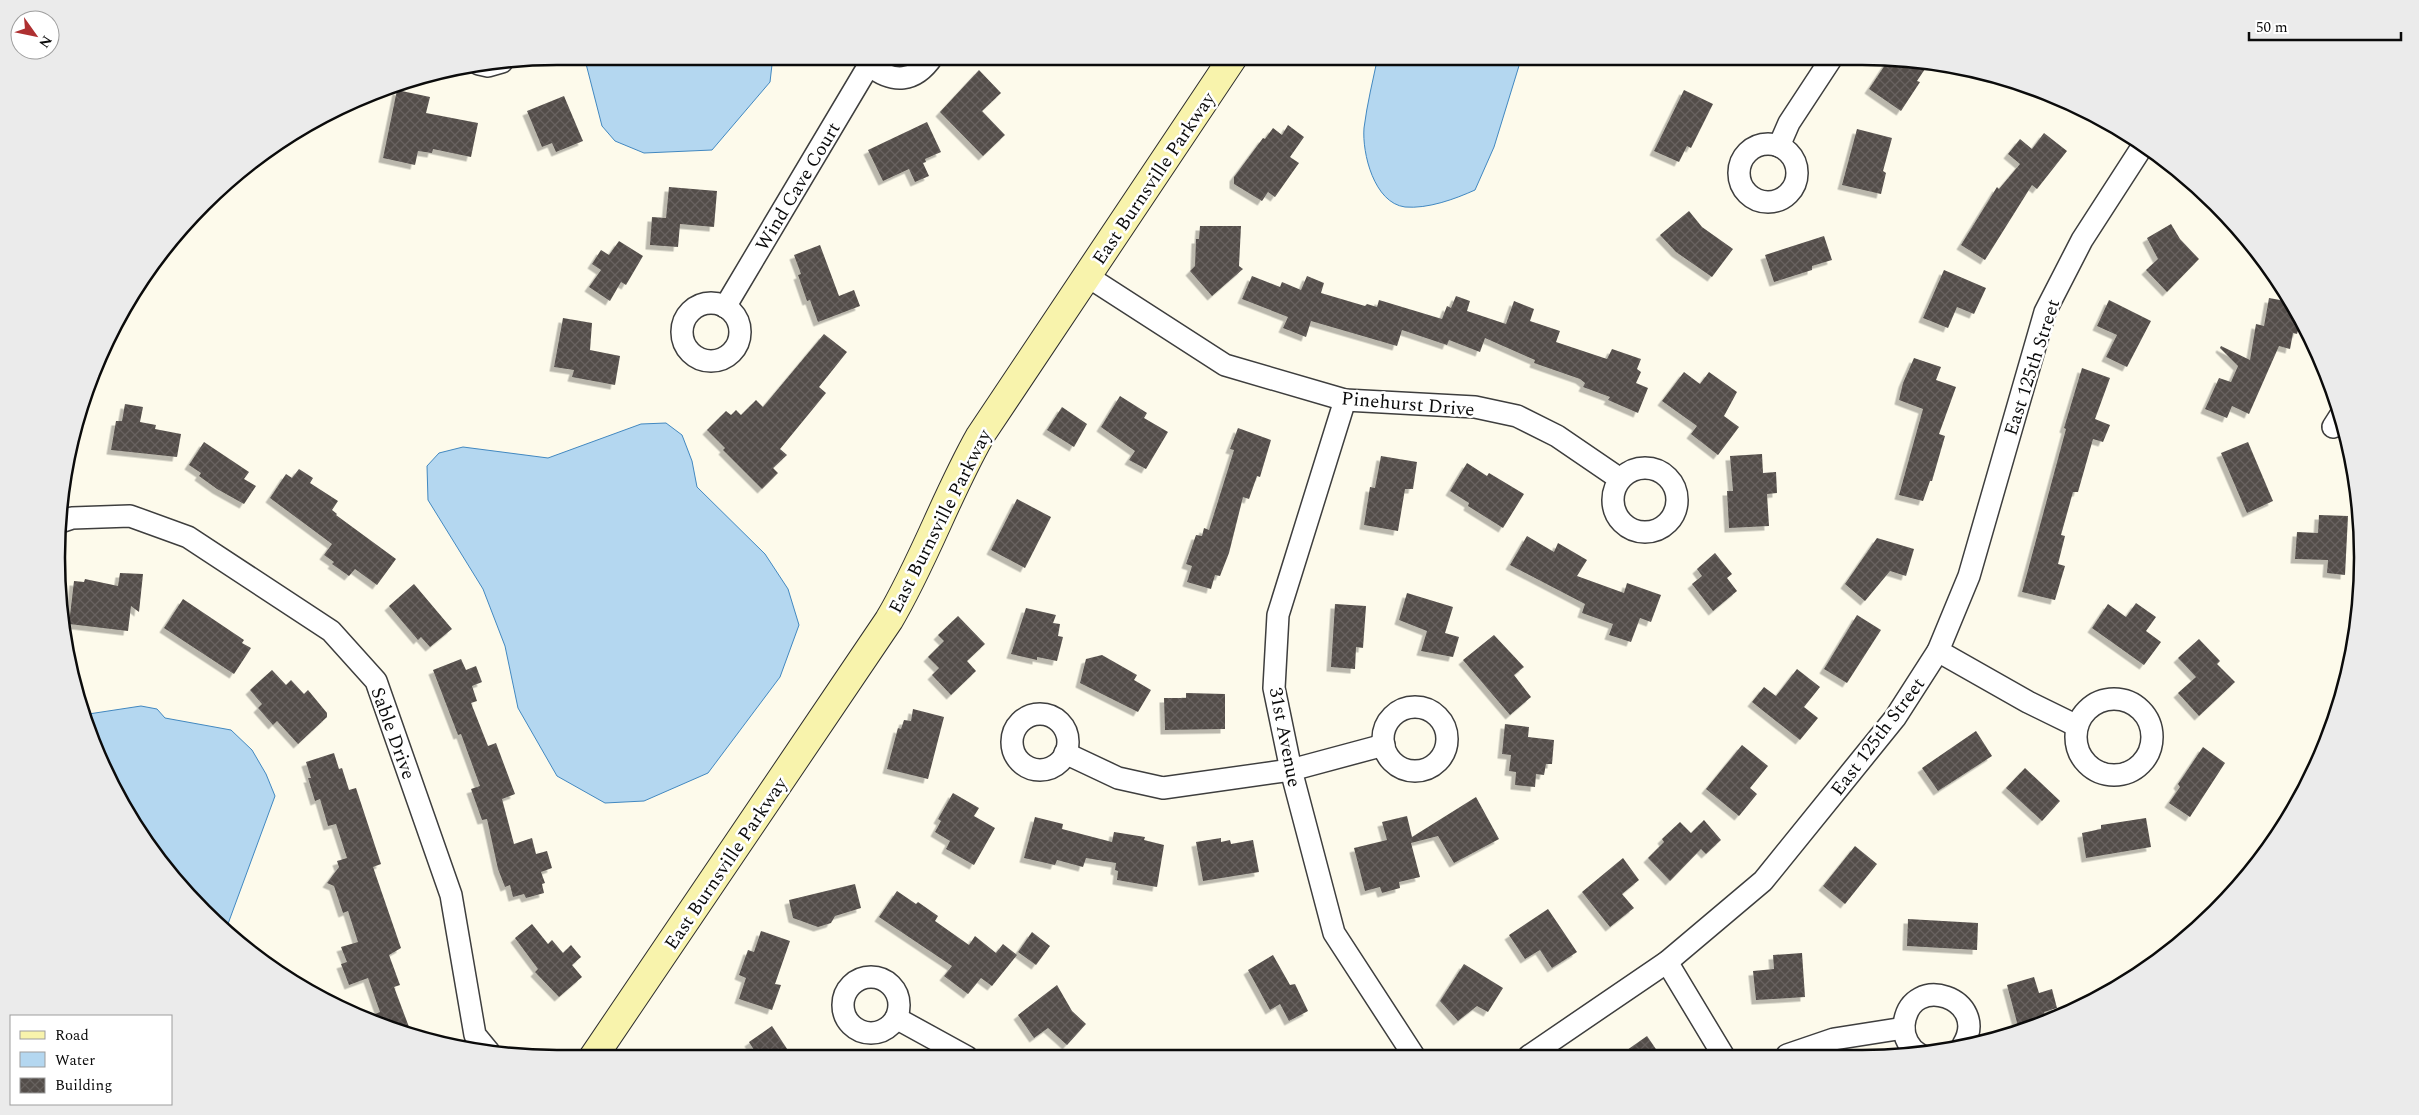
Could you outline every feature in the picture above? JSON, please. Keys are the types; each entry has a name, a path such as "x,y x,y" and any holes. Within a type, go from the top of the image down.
{"street":[{"name":"Wind Cave Court","path":"725,307 866,65"},
{"name":"Wind Cave Court","path":"873,65 881,74 896,78 912,76 927,65"},
{"name":"East Burnsville Parkway","path":"598,1050 889,620 908,588 947,501 980,436 1228,65"},
{"path":"1779,146 1790,123 1827,65"},
{"name":"East 125th Street","path":"1539,1050 1667,962 1763,881 1895,718 1938,651 1969,576 2044,312 2082,240 2139,151"},
{"name":"Pinehurst Drive","path":"1087,276 1225,365 1346,400 1476,407 1517,416 1557,436 1620,479"},
{"name":"31st Avenue","path":"1346,400 1278,615 1274,688 1291,770 1334,934 1410,1050"},
{"name":"Sable Drive","path":"66,520 72,518 130,516 188,536 331,631 376,682 451,895 475,1035 483,1044"},
{"path":"1938,651 2028,702 2077,726"},
{"path":"1066,753 1118,778 1162,788 1291,770 1384,745"},
{"path":"1667,962 1720,1050"},
{"path":"1913,1047 1907,1041 1904,1028 1909,1010 1922,997 1935,994 1948,996 1958,1003 1966,1013 1969,1026 1967,1039"},
{"path":"896,1018 953,1050"},
{"path":"1802,1050 1834,1039 1904,1028"}],"water":[{"path":"586,65 772,65 770,82 712,150 644,153 615,141 602,126"},
{"path":"1376,65 1519,65 1494,147 1475,190 1450,200 1432,205 1405,207 1394,203 1385,196 1372,175 1365,150 1364,128"},
{"path":"666,423 682,435 692,461 697,487 765,554 788,589 799,625 780,677 708,773 644,801 605,803 557,776 518,708 505,646 483,589 428,500 427,466 439,453 463,447 548,458 641,424"},
{"path":"141,706 157,709 165,718 231,730 252,750 266,774 275,796 228,924 187,882 148,831 116,775 102,746 90,714"}],"building":[{"path":"1885,66 1925,69 1917,81 1920,82 1901,111 1869,89"},
{"path":"979,70 1001,93 982,111 1005,135 983,156 940,112"},
{"path":"1684,90 1713,104 1691,148 1687,146 1679,162 1654,151"},
{"path":"400,91 430,97 426,113 478,123 471,157 433,149 432,153 418,151 415,165 383,158 397,92"},
{"path":"564,96 583,141 556,152 552,143 542,147 527,111"},
{"path":"927,122 941,152 925,159 926,162 923,163 929,176 915,182 909,169 883,181 868,150"},
{"path":"1288,125 1304,137 1290,157 1299,163 1275,197 1268,192 1262,201 1234,184 1234,177 1263,138 1265,139 1273,128 1282,135"},
{"path":"1857,129 1892,138 1883,171 1886,173 1881,194 1842,185"},
{"path":"2044,133 2067,151 2037,189 2032,185 1985,260 1961,245 1997,187 1999,189 2020,164 2008,154 2020,139 2032,149"},
{"path":"669,187 717,191 714,227 680,224 678,247 650,245 652,217 666,218"},
{"path":"1689,211 1702,227 1733,249 1712,277 1676,252 1660,235"},
{"path":"2171,224 2180,239 2199,259 2167,292 2146,270 2158,259 2147,238"},
{"path":"1200,226 1241,226 1239,266 1243,269 1212,296 1190,271 1195,266 1196,239 1199,239"},
{"path":"1824,236 1832,260 1812,266 1812,270 1774,282 1765,255"},
{"path":"619,241 643,256 626,285 621,282 610,301 589,287 601,270 592,264 601,250 609,255"},
{"path":"820,245 839,296 854,290 860,306 818,322 810,300 807,301 798,275 801,274 794,255"},
{"path":"1944,270 1986,288 1974,314 1957,307 1948,328 1923,318"},
{"path":"1252,276 1280,287 1282,282 1301,290 1307,276 1324,283 1321,293 1365,306 1367,304 1377,307 1379,300 1442,319 1447,306 1451,308 1456,296 1470,301 1467,311 1506,324 1514,301 1534,309 1530,321 1560,331 1556,342 1607,359 1612,349 1641,359 1637,369 1641,372 1636,383 1648,388 1638,413 1608,400 1610,397 1583,387 1585,383 1580,379 1534,363 1535,360 1485,338 1480,352 1449,340 1447,345 1402,330 1397,346 1311,321 1306,337 1283,328 1288,317 1242,299"},
{"path":"2269,298 2281,300 2298,330 2297,334 2293,333 2290,349 2279,346 2249,414 2232,406 2227,418 2205,409 2219,378 2231,382 2238,366 2220,348 2221,346 2250,360 2256,324 2264,326"},
{"path":"2109,300 2151,321 2127,367 2106,357 2117,335 2097,326"},
{"path":"563,318 592,323 590,350 620,356 615,385 572,377 574,370 554,367"},
{"path":"824,334 847,352 819,387 826,393 780,449 787,455 773,468 778,473 762,489 723,450 725,448 707,430 726,411 731,415 736,410 741,415 756,400 763,407"},
{"path":"1914,358 1941,367 1936,380 1956,387 1939,434 1945,436 1932,481 1930,481 1923,501 1899,495 1923,409 1899,400 1903,383"},
{"path":"2082,368 2110,378 2095,419 2110,425 2103,442 2093,439 2078,492 2073,492 2061,535 2065,536 2058,564 2065,566 2055,600 2022,592 2066,429 2064,428"},
{"path":"1684,372 1700,384 1709,372 1737,392 1724,416 1739,427 1718,455 1691,434 1697,426 1662,401"},
{"path":"1120,396 1147,413 1144,418 1168,432 1146,469 1129,460 1135,451 1101,427"},
{"path":"125,404 143,407 140,422 156,425 155,429 181,434 177,457 111,450 116,421 122,421"},
{"path":"1062,407 1087,424 1074,447 1047,430"},
{"path":"1238,428 1271,440 1260,477 1257,476 1249,499 1243,497 1229,553 1220,576 1215,575 1211,589 1187,582 1192,566 1186,564 1196,535 1202,536 1204,528 1209,530 1234,450 1230,449"},
{"path":"204,442 249,472 244,479 256,486 244,504 217,489 199,476 201,473 189,465"},
{"path":"2248,442 2273,501 2247,513 2221,453"},
{"path":"1762,454 1763,473 1776,472 1777,493 1767,494 1769,526 1729,528 1727,491 1733,491 1730,456"},
{"path":"1381,456 1417,462 1413,489 1405,489 1398,531 1364,525 1370,487 1375,488"},
{"path":"1467,463 1487,476 1489,473 1524,494 1503,528 1468,506 1469,503 1450,491"},
{"path":"299,469 313,478 310,483 338,501 332,510 336,515 396,559 377,585 355,569 349,576 332,564 334,562 324,555 332,544 270,498 286,474 292,478"},
{"path":"1017,499 1051,517 1025,568 991,550"},
{"path":"2319,515 2348,516 2345,575 2327,573 2328,560 2295,559 2297,532 2318,533"},
{"path":"1527,536 1554,552 1558,543 1587,560 1577,576 1624,593 1627,583 1661,595 1651,622 1640,618 1631,642 1609,635 1613,624 1582,613 1585,604 1510,565"},
{"path":"1877,538 1914,549 1906,576 1890,571 1865,601 1845,584"},
{"path":"1715,553 1732,574 1727,578 1737,591 1713,611 1692,584 1702,576 1697,569"},
{"path":"120,573 143,574 139,612 131,606 128,631 69,624 74,581 84,582 85,579 118,586"},
{"path":"414,584 452,629 430,647 421,637 418,640 389,606"},
{"path":"1407,593 1453,607 1445,633 1459,637 1453,657 1421,651 1427,631 1399,620"},
{"path":"183,599 244,640 242,643 251,648 234,674 164,628"},
{"path":"2136,603 2156,617 2146,631 2161,642 2144,665 2092,628 2108,604 2126,617"},
{"path":"1335,604 1366,606 1363,648 1356,647 1355,669 1331,667"},
{"path":"1026,608 1056,615 1053,623 1060,624 1058,636 1063,637 1057,661 1037,657 1037,660 1011,654"},
{"path":"1857,615 1881,630 1847,683 1824,669"},
{"path":"958,616 985,644 967,661 976,671 951,695 932,675 939,668 928,657 944,641 938,635"},
{"path":"1494,635 1524,667 1514,675 1531,697 1510,715 1463,660"},
{"path":"2199,639 2220,661 2217,664 2235,682 2199,716 2178,693 2196,677 2178,658"},
{"path":"1102,655 1137,675 1134,680 1151,690 1138,712 1080,683 1086,659"},
{"path":"461,659 466,670 476,666 482,682 472,686 477,701 471,703 488,746 496,743 515,794 502,799 514,844 532,838 536,854 547,851 552,868 541,872 545,883 542,884 544,893 526,898 524,894 513,897 510,885 505,887 498,869 487,819 482,820 471,789 480,786 461,734 458,735 433,670"},
{"path":"1797,669 1820,687 1804,707 1818,718 1800,740 1752,702 1764,687 1776,696"},
{"path":"272,670 286,685 291,680 304,694 308,690 327,713 327,717 298,744 277,721 273,725 258,708 262,704 250,690"},
{"path":"1186,693 1225,694 1225,729 1165,730 1164,698 1186,698"},
{"path":"913,709 944,717 928,779 887,769 898,728 901,729 904,720 911,721"},
{"path":"1505,724 1529,727 1528,737 1554,740 1552,764 1546,764 1544,775 1536,774 1535,787 1515,785 1516,772 1509,771 1511,755 1502,754"},
{"path":"1976,731 1992,756 1938,791 1922,768"},
{"path":"1742,745 1768,766 1750,788 1757,794 1739,816 1706,789"},
{"path":"2203,747 2225,763 2190,817 2169,803 2180,787 2178,784"},
{"path":"334,753 339,769 342,768 349,790 356,788 381,864 373,867 401,948 389,955 400,985 394,987 409,1027 373,1015 380,1012 368,978 349,985 341,964 347,962 341,947 358,942 348,911 343,913 334,886 327,883 339,867 337,861 347,858 336,824 328,826 320,799 315,801 308,778 311,778 306,762"},
{"path":"2025,768 2060,801 2042,821 2006,788"},
{"path":"953,793 979,808 974,816 995,828 974,865 946,849 950,841 935,832 941,821 938,819"},
{"path":"1476,797 1499,839 1454,863 1438,836 1411,843 1420,877 1399,882 1400,888 1382,893 1380,887 1365,891 1354,848 1387,840 1382,822 1407,816 1412,837"},
{"path":"1035,817 1063,824 1062,829 1112,842 1114,832 1145,837 1144,840 1164,845 1157,887 1117,880 1118,871 1115,870 1116,863 1086,858 1083,867 1057,860 1055,865 1024,858"},
{"path":"2146,818 2151,847 2086,858 2082,833 2101,829 2101,825"},
{"path":"1704,820 1721,840 1706,854 1701,849 1670,881 1648,858 1664,842 1662,839 1680,822 1691,833"},
{"path":"1221,838 1221,842 1230,840 1231,844 1253,840 1259,872 1203,881 1196,842"},
{"path":"1855,846 1877,864 1845,904 1823,886"},
{"path":"1623,858 1639,880 1622,894 1634,908 1610,927 1582,892"},
{"path":"855,884 861,908 835,916 831,923 818,927 793,918 789,900"},
{"path":"897,891 916,904 918,902 938,916 935,921 969,945 975,936 996,953 1003,944 1017,955 992,986 981,978 968,994 944,976 952,966 879,917"},
{"path":"1548,909 1577,952 1552,968 1540,950 1525,959 1509,935"},
{"path":"1908,919 1978,923 1977,950 1907,946"},
{"path":"532,924 548,944 552,940 563,953 571,945 581,957 572,965 582,977 559,997 535,972 538,969 515,938"},
{"path":"761,931 790,941 775,984 781,985 772,1010 739,999 746,978 739,975 748,950 754,952"},
{"path":"1032,932 1050,946 1036,965 1018,952"},
{"path":"1802,953 1805,997 1756,1000 1753,971 1774,969 1773,955"},
{"path":"1273,955 1290,985 1295,984 1308,1011 1289,1021 1280,1004 1270,1010 1248,970"},
{"path":"1464,964 1503,988 1488,1012 1477,1006 1458,1021 1440,1001"},
{"path":"2034,977 2039,993 2052,989 2057,1008 2044,1012 2045,1015 2018,1025 2007,985"},
{"path":"1057,985 1072,1011 1086,1024 1067,1045 1048,1028 1034,1038 1018,1015"},
{"path":"772,1026 788,1050 754,1050 749,1042"},
{"path":"1647,1036 1657,1050 1627,1050"}]}
